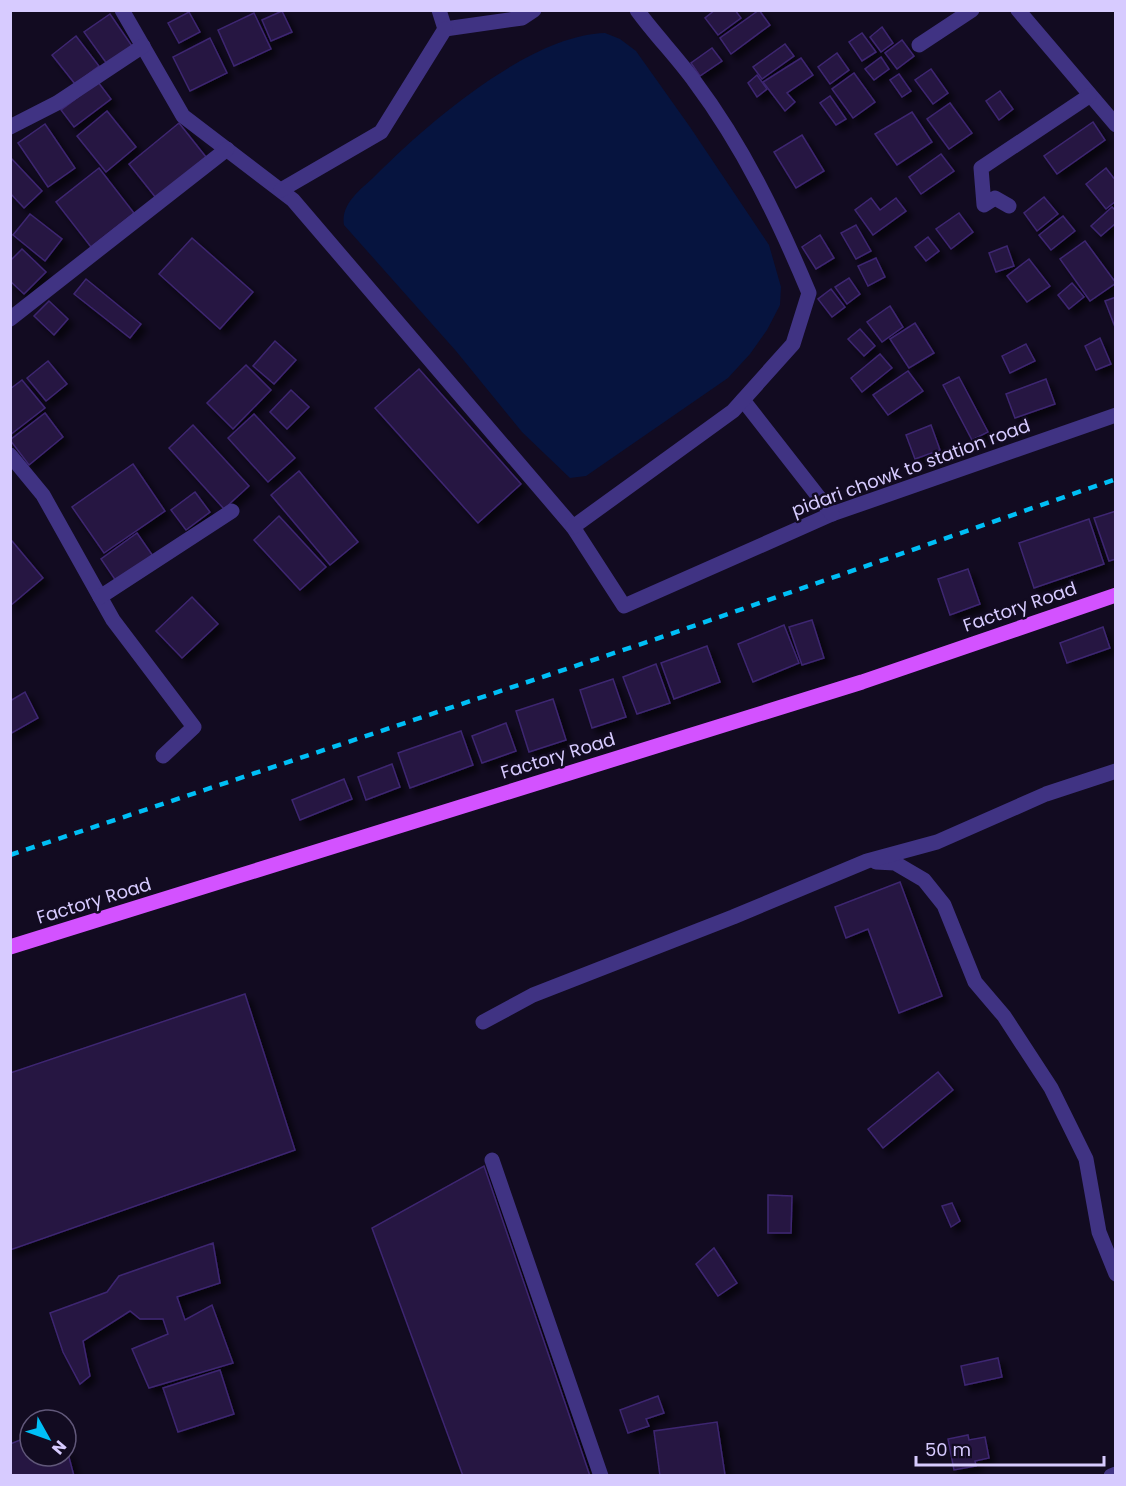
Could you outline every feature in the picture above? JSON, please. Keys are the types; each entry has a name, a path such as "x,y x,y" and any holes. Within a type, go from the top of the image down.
{"main road":[{"name":"Factory Road","path":"10,947 862,682 1116,595"}],"street":[{"path":"122,10 183,116 293,200 573,527 733,411 793,344 809,292 758,183 728,131 695,81 637,10"},
{"path":"281,190 381,132 445,28 440,10"},
{"path":"445,28 522,18 534,10"},
{"path":"919,45 972,10"},
{"path":"1018,10 1116,125"},
{"path":"10,127 57,103 143,46"},
{"path":"1009,206 995,198 984,205 981,168 1089,96"},
{"path":"10,318 227,149"},
{"path":"743,400 832,514"},
{"name":"pidari chowk to station road","path":"573,527 624,606 832,514 1116,415"},
{"path":"10,454 42,495 113,620 194,727 163,756"},
{"path":"100,597 232,512"},
{"path":"483,1022 533,995 733,917 867,861 937,842 1046,794 1116,771"},
{"path":"867,861 894,863 924,880 944,905 975,981 1028,1050 1060,1105 1086,1159 1099,1232 1116,1274"},
{"path":"492,1160 601,1476"},
{"path":"1111,1476 1116,1474"}],"water":[{"path":"605,33 620,39 636,51 769,245 781,287 780,305 767,330 750,354 728,378 586,476 570,478 522,432 456,351 344,225 344,217 349,203 359,190 424,130 482,85 545,49 576,38"}],"building":[{"path":"715,10 735,10 741,18 718,35 705,18"},
{"path":"759,10 770,25 731,54 720,38"},
{"path":"282,11 292,32 271,41 262,20"},
{"path":"189,12 200,32 179,43 168,23"},
{"path":"254,13 271,49 234,66 218,30"},
{"path":"110,14 132,46 107,64 84,32"},
{"path":"882,27 893,43 881,52 870,37"},
{"path":"862,33 876,52 862,61 849,42"},
{"path":"76,36 99,66 75,84 52,55"},
{"path":"210,38 227,73 190,91 173,57"},
{"path":"902,40 914,56 897,69 885,53"},
{"path":"785,44 794,56 762,79 753,67"},
{"path":"712,48 722,61 700,76 691,63"},
{"path":"837,53 849,70 830,84 818,67"},
{"path":"881,57 889,69 874,80 865,69"},
{"path":"801,58 813,75 787,93 795,102 785,111 763,82"},
{"path":"931,69 948,93 933,104 915,80"},
{"path":"854,73 875,102 853,118 832,89"},
{"path":"899,74 911,91 902,97 890,80"},
{"path":"757,75 767,89 757,97 748,83"},
{"path":"98,82 111,99 74,127 61,110"},
{"path":"1000,91 1013,109 999,120 986,101"},
{"path":"830,96 846,119 836,125 820,103"},
{"path":"950,103 972,133 949,149 927,119"},
{"path":"107,111 136,147 106,172 77,136"},
{"path":"912,112 932,142 897,165 875,134"},
{"path":"1093,122 1105,140 1057,174 1044,156"},
{"path":"179,123 206,157 156,198 129,164"},
{"path":"45,124 75,168 48,187 18,143"},
{"path":"802,135 824,171 796,188 774,152"},
{"path":"941,154 954,171 921,194 909,177"},
{"path":"10,157 42,191 24,208 10,193"},
{"path":"99,168 134,213 91,247 56,202"},
{"path":"1106,168 1116,181 1116,201 1106,209 1086,184"},
{"path":"1044,197 1058,214 1037,231 1024,213"},
{"path":"871,198 880,210 896,198 906,211 873,235 855,210"},
{"path":"1112,207 1116,211 1116,223 1101,236 1091,226"},
{"path":"959,213 973,232 951,249 936,229"},
{"path":"30,214 62,239 45,261 13,235"},
{"path":"1063,216 1075,231 1051,250 1039,235"},
{"path":"856,225 871,251 856,259 841,233"},
{"path":"820,235 834,258 816,269 802,247"},
{"path":"928,237 939,251 926,261 915,247"},
{"path":"192,238 253,292 220,329 159,274"},
{"path":"1085,241 1116,283 1090,301 1060,259"},
{"path":"1007,246 1014,266 996,272 989,253"},
{"path":"22,249 46,272 24,294 10,281 10,261"},
{"path":"876,258 885,277 868,286 858,266"},
{"path":"1029,259 1050,286 1027,302 1007,276"},
{"path":"849,278 860,294 847,304 835,287"},
{"path":"86,279 141,324 130,338 74,294"},
{"path":"1072,283 1084,297 1069,309 1058,295"},
{"path":"831,289 845,307 832,317 818,299"},
{"path":"1116,297 1116,327 1115,327 1105,301"},
{"path":"49,301 68,319 54,335 34,316"},
{"path":"890,306 903,327 882,342 867,322"},
{"path":"915,323 934,353 909,368 890,339"},
{"path":"860,329 875,346 864,356 848,339"},
{"path":"1100,338 1111,364 1096,370 1085,346"},
{"path":"275,341 296,360 274,384 253,366"},
{"path":"1026,344 1035,361 1010,373 1002,356"},
{"path":"880,354 892,368 862,392 851,378"},
{"path":"48,361 67,384 46,401 27,378"},
{"path":"246,365 271,390 233,429 207,403"},
{"path":"419,369 521,484 478,523 375,408"},
{"path":"908,371 923,391 888,415 873,395"},
{"path":"959,377 988,432 972,440 943,385"},
{"path":"1046,379 1055,404 1015,418 1006,394"},
{"path":"22,380 45,408 10,435 10,389"},
{"path":"291,390 309,407 287,429 270,412"},
{"path":"45,413 63,437 29,465 10,440"},
{"path":"254,414 295,458 268,482 228,438"},
{"path":"193,425 249,486 224,509 169,448"},
{"path":"931,425 940,450 915,459 906,435"},
{"path":"133,464 165,511 104,553 72,507"},
{"path":"299,471 358,542 330,565 271,495"},
{"path":"195,492 210,512 186,530 171,510"},
{"path":"1116,511 1116,559 1109,561 1094,518"},
{"path":"279,516 326,567 300,590 254,540"},
{"path":"1089,519 1104,564 1034,588 1019,543"},
{"path":"137,533 153,556 116,581 101,559"},
{"path":"12,541 43,578 10,606 10,542"},
{"path":"968,569 980,604 950,615 938,579"},
{"path":"192,597 218,624 182,658 156,631"},
{"path":"812,620 824,658 802,665 789,627"},
{"path":"784,625 799,663 753,682 738,644"},
{"path":"1103,627 1110,648 1067,663 1060,643"},
{"path":"707,646 720,682 674,699 661,663"},
{"path":"656,664 670,703 637,714 623,677"},
{"path":"613,679 626,717 592,728 580,690"},
{"path":"25,692 38,718 10,734 10,701"},
{"path":"553,699 566,740 529,752 516,711"},
{"path":"506,723 516,751 482,763 472,736"},
{"path":"461,731 473,765 410,788 398,753"},
{"path":"392,764 400,787 366,800 358,777"},
{"path":"344,779 352,799 300,820 292,800"},
{"path":"900,882 942,996 899,1013 868,929 846,938 835,907"},
{"path":"245,994 295,1150 10,1250 10,1073"},
{"path":"938,1072 953,1090 883,1148 868,1129"},
{"path":"484,1166 590,1476 463,1476 372,1228"},
{"path":"768,1195 792,1196 791,1233 768,1233"},
{"path":"952,1203 960,1221 951,1227 942,1206"},
{"path":"213,1243 220,1283 177,1297 185,1320 212,1305 233,1363 149,1388 132,1349 168,1334 163,1319 140,1319 130,1311 83,1341 90,1376 80,1384 63,1352 50,1313 107,1292 119,1276"},
{"path":"714,1248 737,1283 718,1296 696,1264"},
{"path":"998,1358 1002,1377 965,1385 961,1366"},
{"path":"220,1370 234,1414 178,1432 163,1388"},
{"path":"658,1396 664,1413 646,1419 649,1426 628,1433 620,1410"},
{"path":"717,1422 725,1475 660,1476 654,1431"},
{"path":"968,1435 969,1440 985,1437 989,1458 975,1461 976,1466 954,1470 948,1439"},
{"path":"18,1441 18,1468 72,1468 74,1476 10,1476 10,1444"}],"railway":[{"path":"10,855 659,638 1116,479"}]}
